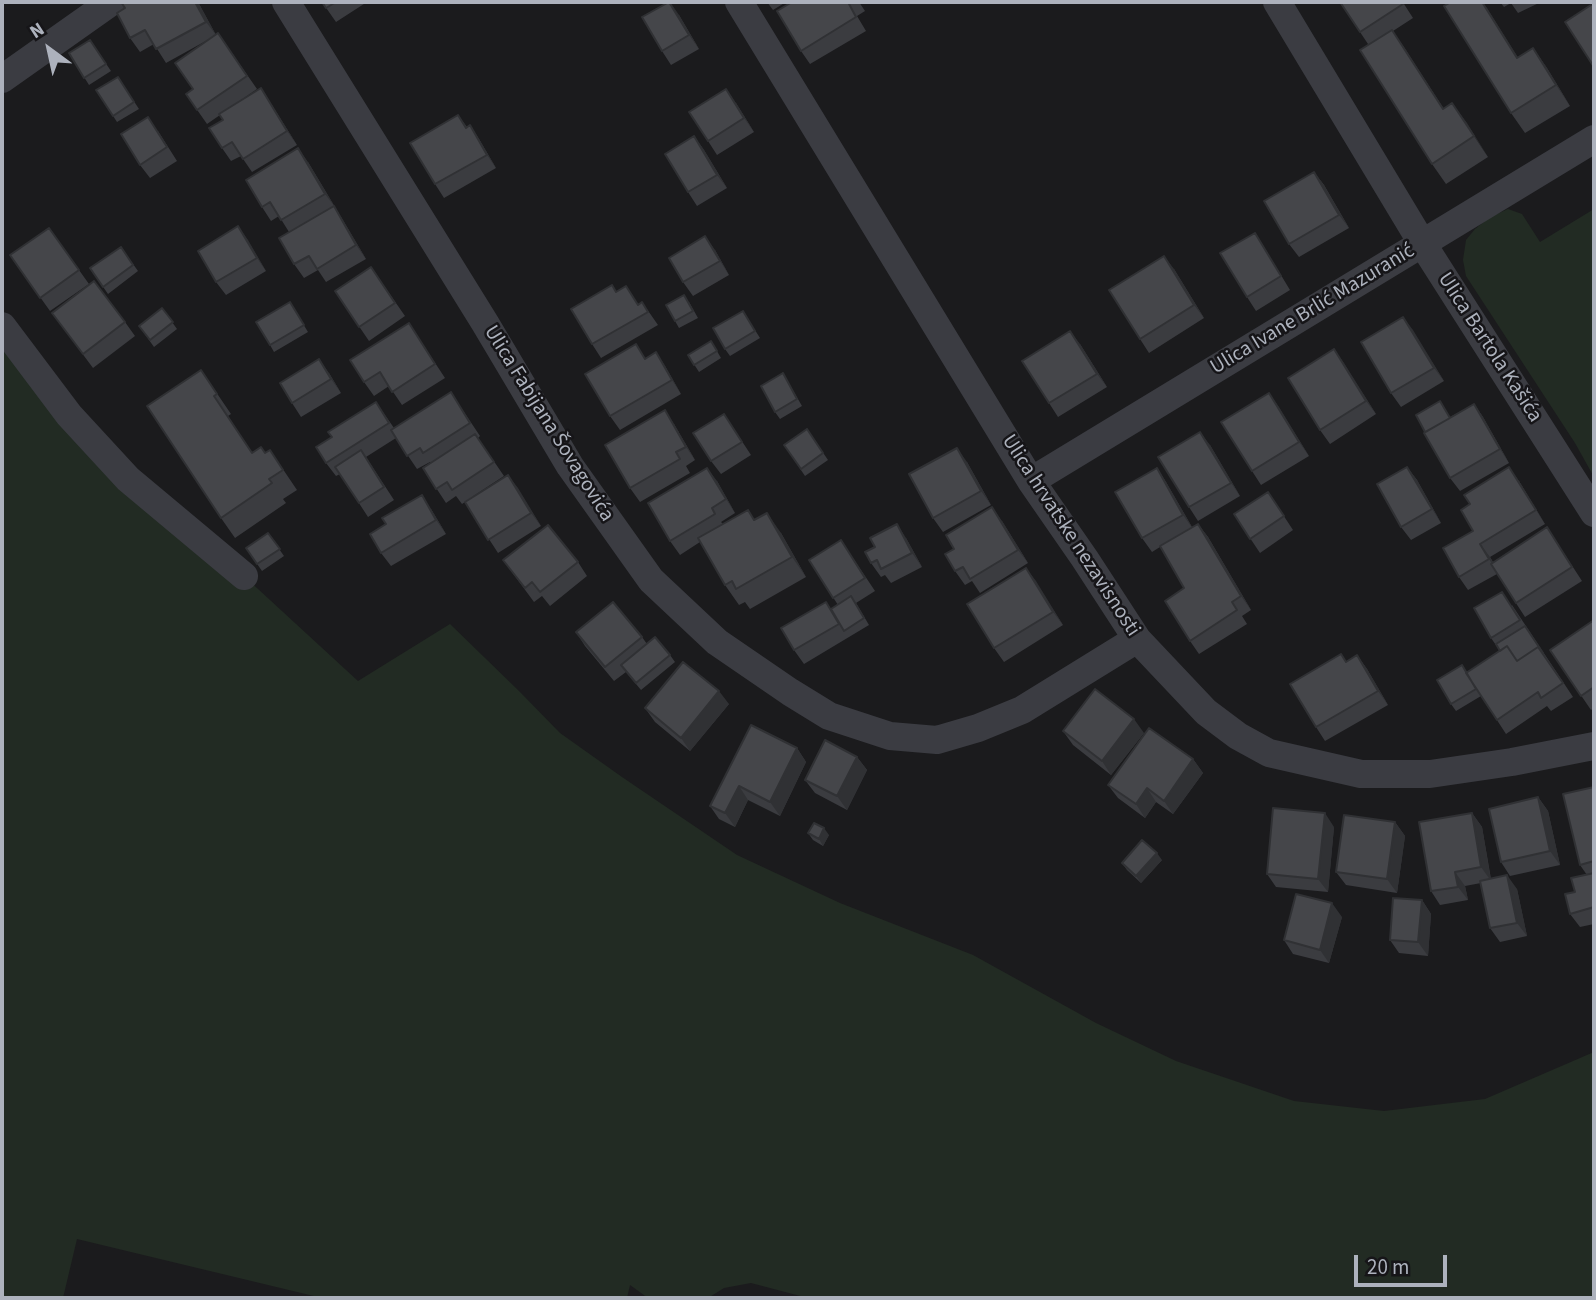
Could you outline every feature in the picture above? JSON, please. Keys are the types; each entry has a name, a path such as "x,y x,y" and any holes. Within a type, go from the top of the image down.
{"street":[{"path":"2,79 111,2"},
{"name":"Ulica Fabijana Šovagovića","path":"286,2 485,323 570,466 651,580 717,642 829,716 890,736 936,740 978,728 1022,710 1137,639"},
{"name":"Ulica hrvatske nezavisnosti","path":"739,2 1031,481 1137,639 1206,712 1238,736 1269,753 1361,774 1430,774 1594,746"},
{"name":"Ulica Bartola Kašića","path":"1277,2 1422,243 1594,513"},
{"name":"Ulica Ivane Brlić Mazuranić","path":"1031,481 1594,139"},
{"path":"2,326 69,415 128,479 244,576"}],"shaded area":[{"path":"1508,209 1522,214 1540,242 1594,209 1594,477 1575,443 1466,276 1463,260 1466,240 1490,217"},
{"path":"2,326 69,415 358,681 450,624 560,733 737,855 840,903 973,955 1096,1023 1176,1061 1294,1101 1384,1111 1485,1099 1594,1052 1594,1298 808,1298 751,1283 724,1288 708,1298 648,1298 630,1285 627,1298 322,1298 77,1239 63,1298 2,1298"}],"building":[{"path":"121,2 195,2 206,22 156,49 145,30 130,38 117,13 125,8"},
{"path":"322,2 336,2 326,8"},
{"path":"669,2 689,35 662,51 642,17"},
{"path":"792,2 848,2 856,17 801,51 777,11"},
{"path":"1340,2 1402,2 1403,4 1360,32"},
{"path":"1451,2 1482,2 1517,58 1533,48 1556,85 1511,113 1444,6"},
{"path":"1594,3 1594,67 1565,22"},
{"path":"1392,30 1443,109 1452,103 1474,136 1432,164 1360,50"},
{"path":"218,33 247,76 197,110 186,94 193,89 175,63"},
{"path":"90,40 106,64 84,78 69,53"},
{"path":"118,77 134,102 113,116 96,90"},
{"path":"261,88 287,131 243,159 232,142 222,148 209,128 223,120 219,114"},
{"path":"726,89 744,118 708,141 689,112"},
{"path":"458,115 466,128 470,125 487,155 435,184 410,143"},
{"path":"148,117 167,147 140,165 121,134"},
{"path":"694,136 717,175 688,192 665,154"},
{"path":"298,148 325,194 281,220 270,202 262,207 246,180"},
{"path":"1314,172 1339,215 1289,244 1264,201"},
{"path":"334,206 356,245 317,269 309,256 294,264 279,238"},
{"path":"238,226 257,258 216,282 198,251"},
{"path":"49,228 79,270 40,298 10,255"},
{"path":"1255,233 1281,276 1247,297 1220,253"},
{"path":"705,236 720,261 683,282 669,258"},
{"path":"121,247 133,265 103,287 90,268"},
{"path":"1164,256 1194,305 1140,339 1109,290"},
{"path":"371,267 395,303 359,327 335,291"},
{"path":"94,281 125,322 83,354 52,313"},
{"path":"612,285 616,292 626,286 638,305 642,302 648,312 592,344 571,309"},
{"path":"684,295 693,311 675,321 666,305"},
{"path":"290,302 304,325 270,345 256,322"},
{"path":"162,308 173,322 150,340 139,326"},
{"path":"743,311 755,331 725,349 713,328"},
{"path":"1403,317 1434,368 1391,393 1361,342"},
{"path":"409,323 435,364 392,392 380,372 364,382 350,360"},
{"path":"1070,331 1097,374 1049,403 1022,361"},
{"path":"711,341 717,351 694,365 688,355"},
{"path":"636,344 645,359 656,352 672,380 610,416 585,374"},
{"path":"1334,349 1366,401 1320,430 1288,378"},
{"path":"319,359 331,379 292,403 280,383"},
{"path":"201,370 217,394 214,396 252,453 261,447 265,453 270,450 283,470 269,479 272,483 221,518 147,406"},
{"path":"783,373 797,399 775,412 761,386"},
{"path":"451,392 470,423 423,453 420,448 407,456 391,430"},
{"path":"1269,393 1299,442 1252,471 1221,422"},
{"path":"1440,401 1450,418 1425,432 1416,415"},
{"path":"376,402 389,423 326,463 316,447 332,437 328,432"},
{"path":"1474,404 1500,449 1450,478 1424,433"},
{"path":"665,410 686,447 676,452 680,459 630,488 605,445"},
{"path":"724,414 742,442 711,461 693,433"},
{"path":"807,429 823,453 801,469 784,445"},
{"path":"1200,432 1231,483 1189,507 1158,457"},
{"path":"475,434 494,462 452,490 447,482 436,489 423,468"},
{"path":"957,448 981,491 933,518 909,474"},
{"path":"361,450 384,487 359,503 335,467"},
{"path":"1407,467 1432,509 1401,527 1377,484"},
{"path":"1509,467 1536,510 1480,544 1489,559 1459,577 1443,548 1473,531 1461,510 1470,504 1464,495"},
{"path":"707,468 726,499 712,508 715,514 670,541 648,503"},
{"path":"1157,468 1183,515 1142,538 1115,492"},
{"path":"508,475 531,513 488,540 465,502"},
{"path":"1268,492 1284,516 1250,539 1234,514"},
{"path":"422,495 436,520 381,553 370,534 386,524 382,518"},
{"path":"992,507 1018,550 970,579 963,567 955,571 945,554 954,549 946,535"},
{"path":"748,510 754,520 767,513 792,557 736,589 732,581 725,585 698,538"},
{"path":"897,524 912,553 881,569 877,560 871,563 865,552 875,547 870,538"},
{"path":"1198,524 1241,596 1232,602 1237,610 1190,641 1165,601 1184,588 1160,546"},
{"path":"548,525 578,562 540,592 532,582 525,588 503,560"},
{"path":"1547,527 1572,567 1516,603 1491,564"},
{"path":"268,533 280,549 257,564 246,548"},
{"path":"841,540 865,578 833,598 809,560"},
{"path":"1026,568 1053,612 994,648 967,604"},
{"path":"1502,592 1520,620 1491,638 1474,608"},
{"path":"851,596 864,618 844,631 831,609"},
{"path":"613,602 642,637 605,667 576,632"},
{"path":"826,602 839,624 794,650 781,628"},
{"path":"1594,620 1594,687 1581,696 1550,650"},
{"path":"1525,626 1543,653 1538,647 1517,661 1507,646 1500,651 1496,644"},
{"path":"655,637 670,655 636,683 621,665"},
{"path":"1507,646 1517,661 1538,647 1563,683 1541,698 1538,692 1497,720 1466,673"},
{"path":"1341,654 1346,662 1357,655 1378,691 1316,727 1290,684"},
{"path":"683,662 719,691 681,738 645,708"},
{"path":"1462,665 1476,689 1451,704 1437,680"},
{"path":"1095,689 1134,719 1102,761 1063,731"},
{"path":"751,725 797,748 770,802 739,786 725,813 710,806"},
{"path":"1149,728 1193,759 1164,801 1147,788 1136,804 1108,785"},
{"path":"825,740 857,757 837,796 805,780"},
{"path":"1594,787 1594,861 1580,865 1563,794"},
{"path":"1538,797 1550,851 1501,862 1489,809"},
{"path":"1273,808 1325,813 1318,879 1267,874"},
{"path":"1472,813 1481,867 1455,872 1458,887 1431,891 1419,822"},
{"path":"1344,815 1395,822 1387,879 1336,872"},
{"path":"814,823 824,828 819,839 808,833"},
{"path":"1142,840 1157,853 1136,876 1122,863"},
{"path":"1594,873 1594,907 1570,914 1565,894 1575,892 1571,878"},
{"path":"1507,875 1517,923 1490,928 1480,881"},
{"path":"1296,894 1332,903 1320,950 1284,940"},
{"path":"1393,898 1422,900 1418,942 1390,940"}]}
